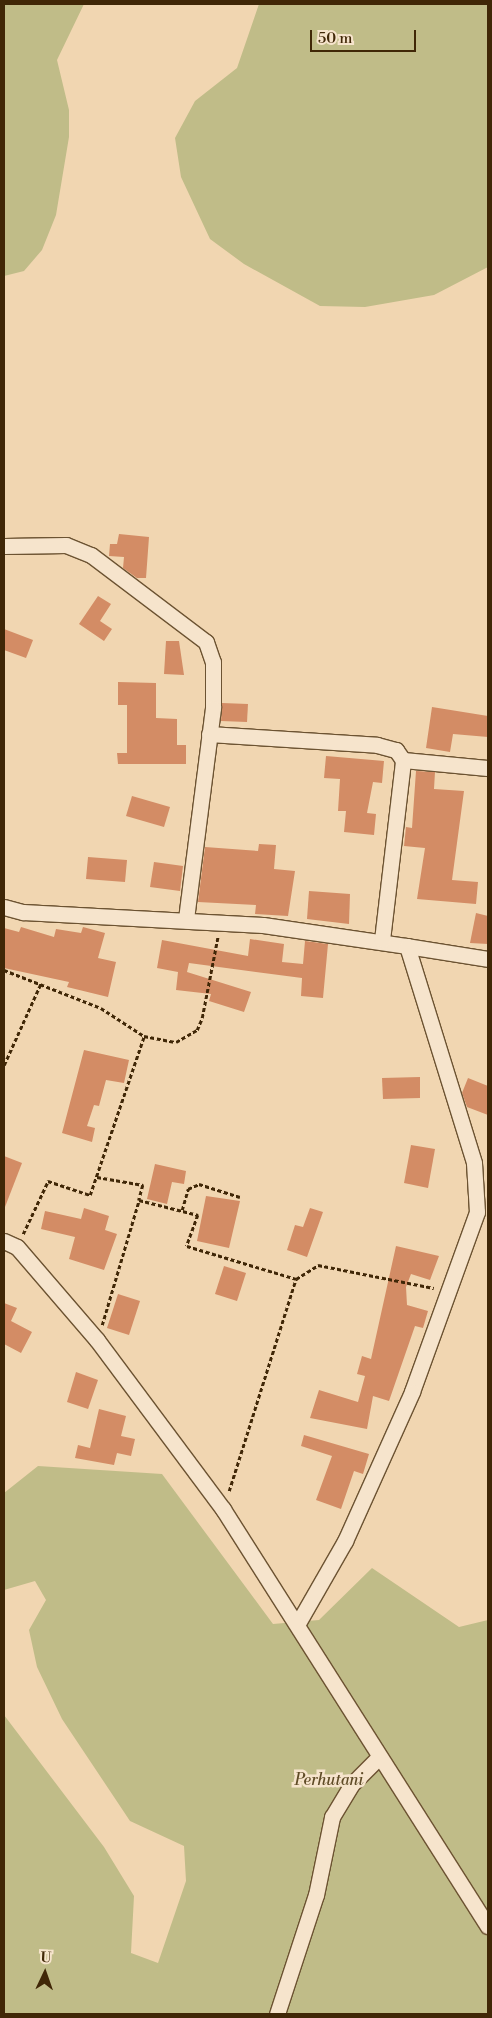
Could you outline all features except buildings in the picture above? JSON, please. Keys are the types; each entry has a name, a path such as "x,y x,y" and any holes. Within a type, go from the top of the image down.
{"street":[{"path":"4,546 66,545 92,555 196,632 206,642 213,662 209,734 186,920"},
{"path":"209,734 376,745 396,750 403,760 382,940"},
{"path":"403,760 488,768"},
{"path":"4,906 23,912 220,922 382,940 488,959"},
{"path":"298,1622 345,1541 408,1401 477,1212 481,1163 407,946"},
{"path":"10,1244 97,1340 223,1509 298,1622 378,1758 488,1926"},
{"path":"277,2014 316,1894 332,1817 351,1785 378,1758"}],"path":[{"path":"4,970 101,1008 144,1036 176,1042 197,1030 220,922"},
{"path":"4,1065 41,984"},
{"path":"10,1244 48,1181 90,1195 144,1036"},
{"path":"97,1177 143,1185 97,1340"},
{"path":"182,1210 188,1189 199,1184 240,1197"},
{"path":"139,1200 198,1215 187,1246 296,1279"},
{"path":"223,1509 296,1279 318,1265 449,1291"}],"green space":[{"path":"4,4 84,4 57,60 69,110 69,137 56,215 42,250 24,271 4,276"},
{"path":"259,4 488,4 488,267 434,295 365,307 320,306 244,264 210,239 181,177 175,138 195,101 237,68"},
{"name":"Perhutani","path":"38,1466 162,1474 273,1624 319,1620 372,1568 459,1627 488,1620 488,2014 4,2014 4,1715 104,1847 134,1896 131,1953 158,1963 186,1881 184,1846 130,1821 62,1719 37,1667 29,1630 46,1600 35,1581 4,1590 4,1493"}]}
